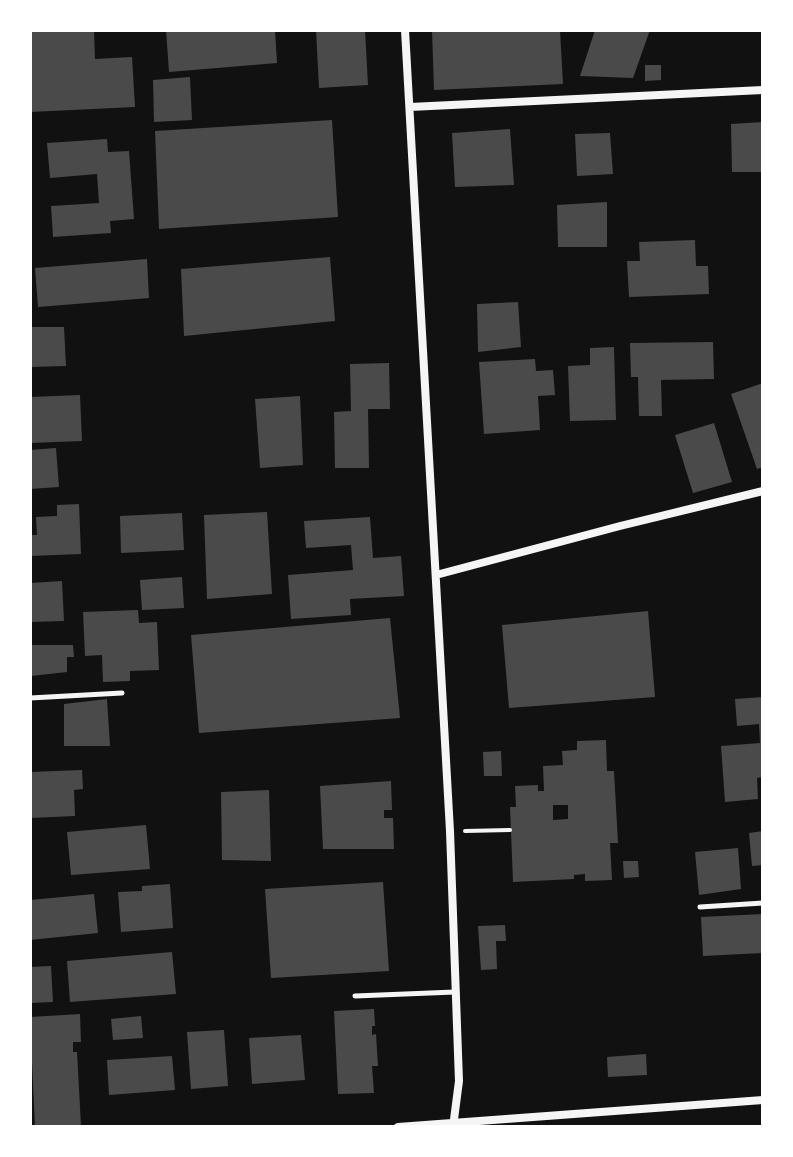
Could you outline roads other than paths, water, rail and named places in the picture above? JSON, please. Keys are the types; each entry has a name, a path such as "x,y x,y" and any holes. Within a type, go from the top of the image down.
{"street":[{"path":"405,30 450,831 459,1081 454,1125"},
{"path":"410,107 763,90"},
{"path":"436,575 763,491"},
{"path":"398,1127 763,1100"}],"lane":[{"path":"30,698 122,693"},
{"path":"700,907 763,903"},
{"path":"355,996 455,992"}]}
